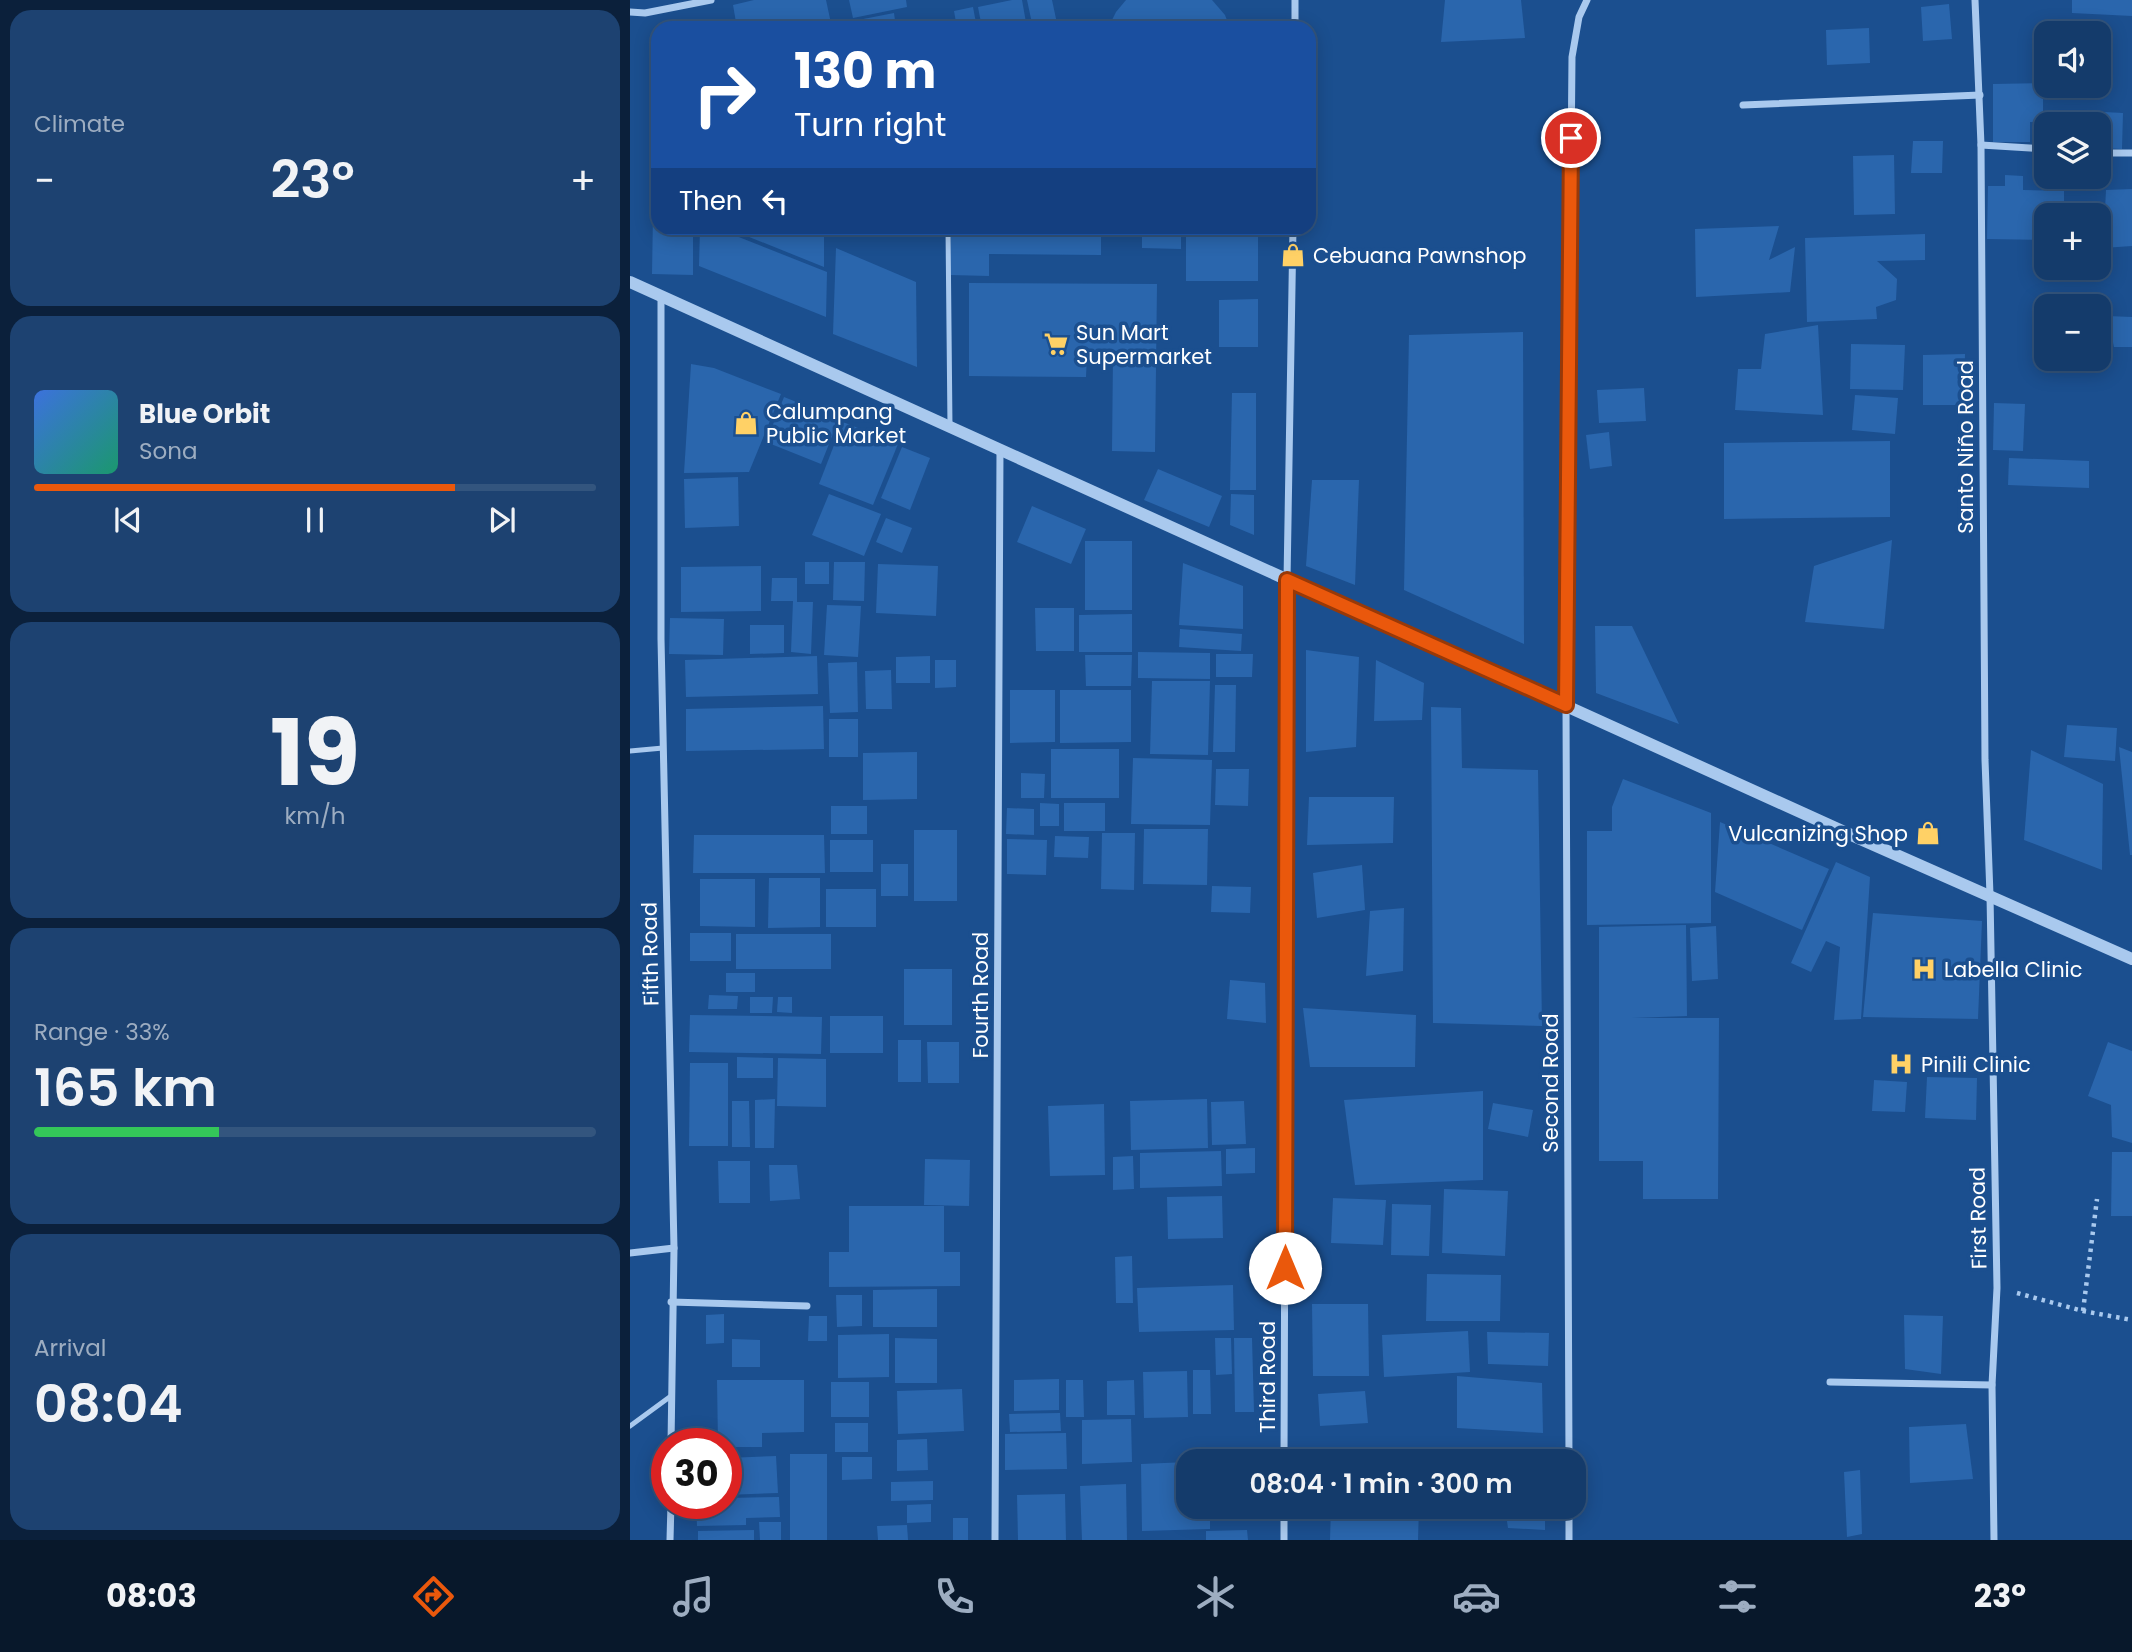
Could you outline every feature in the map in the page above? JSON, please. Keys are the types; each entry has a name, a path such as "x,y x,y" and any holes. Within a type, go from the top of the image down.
{"street":[{"path":"630,12 645,13 711,0"},
{"path":"1295,0 1295,21"},
{"name":"Second Road","path":"1569,1449 1566,705 1572,57 1579,17 1587,0"},
{"name":"Santo Niño Road","path":"1975,0 1981,145 1985,760 1990,895"},
{"path":"1742,105 1980,95"},
{"path":"1981,145 2034,148"},
{"path":"2111,153 2132,153"},
{"name":"Third Road","path":"1284,1449 1287,580 1293,235"},
{"path":"630,282 2132,959"},
{"name":"Fifth Road","path":"662,296 661,639 674,1248 671,1428"},
{"name":"Fourth Road","path":"995,1540 1000,449"},
{"name":"First Road","path":"1990,895 1997,1287 1993,1385 1994,1540"},
{"path":"630,1253 674,1248"},
{"path":"671,1303 807,1306"},
{"path":"1830,1382 1993,1385"},
{"path":"670,1540 671,1519"},
{"path":"1284,1519 1284,1540"},
{"path":"1569,1519 1569,1540"}],"lane":[{"path":"948,235 950,427"},
{"path":"630,751 663,748"},
{"path":"630,1426 671,1396"}],"path":[{"path":"2083,1311 2097,1199"},
{"path":"1997,1287 2083,1311 2132,1320"}],"building":[{"path":"754,0 826,0 830,21 736,21 733,5"},
{"path":"849,0 906,0 907,7 853,18"},
{"path":"1022,0 1026,21 981,21 978,7"},
{"path":"1027,0 1052,0 1056,21 1032,21"},
{"path":"1126,0 1212,0 1227,21 1112,21"},
{"path":"1445,0 1521,0 1525,38 1441,42"},
{"path":"2072,0 2132,0 2132,16 2072,13"},
{"path":"1949,4 1952,39 1923,41 1921,7"},
{"path":"973,7 976,21 956,21 954,11"},
{"path":"894,13 895,21 853,21"},
{"path":"1869,28 1870,63 1827,65 1826,30"},
{"path":"2034,83 2034,98 2043,98 2043,112 2034,112 2034,122 2030,122 2030,142 1993,142 1993,84"},
{"path":"2067,110 2104,112 2067,112"},
{"path":"2111,112 2123,113 2122,149 2111,149"},
{"path":"1913,141 1943,141 1942,173 1911,173"},
{"path":"1894,155 1895,214 1854,215 1853,156"},
{"path":"2005,175 2023,176 2023,190 2064,191 2064,203 2034,203 2034,240 1987,239 1988,186 2005,186"},
{"path":"2132,189 2132,246 2111,247 2111,203 2105,203 2106,190"},
{"path":"1779,226 1769,260 1795,247 1790,292 1696,297 1695,229"},
{"path":"1925,234 1925,260 1877,261 1897,279 1896,300 1876,307 1877,319 1807,322 1805,238"},
{"path":"653,235 693,235 693,275 652,274"},
{"path":"700,235 734,235 827,272 826,317 699,266"},
{"path":"744,235 824,235 824,267"},
{"path":"951,235 1101,235 1101,255 989,254 989,276 950,275"},
{"path":"1142,235 1181,235 1181,249 1142,248"},
{"path":"1186,235 1258,235 1258,281 1186,281"},
{"path":"836,248 916,282 917,367 833,334"},
{"path":"969,283 1157,284 1155,452 1112,451 1113,355 1087,355 1086,377 969,376"},
{"path":"1258,299 1258,347 1219,347 1219,300"},
{"path":"2111,316 2132,317 2132,347 2114,347"},
{"path":"1818,325 1823,415 1735,410 1738,369 1761,369 1765,334"},
{"path":"1523,332 1524,644 1404,590 1409,335"},
{"path":"1851,344 1905,345 1903,390 1850,389"},
{"path":"1965,354 1964,405 1923,405 1923,355"},
{"path":"691,364 714,368 781,394 749,472 684,473"},
{"path":"1644,388 1646,421 1599,423 1597,390"},
{"path":"1232,393 1256,393 1256,490 1230,490"},
{"path":"1855,395 1898,398 1895,434 1852,430"},
{"path":"784,397 839,419 821,464 766,442"},
{"path":"1994,403 2025,404 2023,451 1993,450"},
{"path":"843,422 898,444 873,505 819,484"},
{"path":"1609,432 1612,466 1590,469 1586,435"},
{"path":"1890,441 1890,517 1724,519 1724,443"},
{"path":"902,447 930,458 910,510 881,498"},
{"path":"2009,458 2089,461 2089,488 2008,485"},
{"path":"1158,469 1222,496 1209,527 1144,500"},
{"path":"738,477 739,526 685,528 684,479"},
{"path":"1312,480 1359,480 1355,585 1306,566"},
{"path":"829,494 881,514 864,556 812,535"},
{"path":"1231,494 1254,495 1254,535 1230,525"},
{"path":"1032,506 1086,529 1071,564 1017,542"},
{"path":"886,518 912,528 902,553 876,542"},
{"path":"1892,540 1884,629 1805,622 1814,566"},
{"path":"1085,541 1132,541 1132,610 1085,610"},
{"path":"805,562 829,562 829,584 805,584"},
{"path":"834,562 865,562 864,601 833,600"},
{"path":"1183,563 1243,586 1243,629 1179,625"},
{"path":"878,564 938,566 936,616 876,613"},
{"path":"761,566 761,611 681,612 681,567"},
{"path":"772,578 797,578 797,602 813,602 811,654 791,652 793,601 771,601"},
{"path":"827,605 861,606 858,657 824,655"},
{"path":"1035,608 1074,608 1074,651 1036,651"},
{"path":"1132,614 1132,652 1079,652 1079,615"},
{"path":"670,618 724,619 723,655 669,654"},
{"path":"750,625 784,625 784,653 750,654"},
{"path":"1595,626 1632,626 1679,724 1596,693"},
{"path":"1180,629 1242,634 1241,651 1179,647"},
{"path":"1306,650 1359,657 1356,747 1306,752"},
{"path":"1138,652 1210,653 1210,679 1138,678"},
{"path":"1216,654 1253,654 1252,677 1216,677"},
{"path":"1085,655 1132,655 1131,686 1086,686"},
{"path":"817,656 818,694 686,697 685,660"},
{"path":"930,656 930,683 896,683 896,657"},
{"path":"935,660 956,660 956,687 935,688"},
{"path":"1376,660 1424,683 1422,720 1374,721"},
{"path":"857,662 858,712 830,713 828,663"},
{"path":"891,670 892,709 866,709 865,671"},
{"path":"1152,681 1210,681 1208,755 1150,754"},
{"path":"1215,685 1236,685 1235,752 1213,752"},
{"path":"1010,690 1055,690 1055,742 1010,743"},
{"path":"1060,690 1131,690 1131,742 1060,743"},
{"path":"823,706 824,749 686,751 686,709"},
{"path":"1431,707 1461,708 1462,768 1538,770 1542,1026 1433,1023"},
{"path":"829,719 858,719 858,757 829,757"},
{"path":"2067,725 2117,728 2115,761 2064,757"},
{"path":"2119,747 2132,752 2132,855 2130,855"},
{"path":"1051,749 1119,749 1119,798 1051,798"},
{"path":"2031,750 2103,784 2102,870 2024,840"},
{"path":"917,752 917,799 863,800 863,753"},
{"path":"1133,758 1212,760 1210,825 1131,824"},
{"path":"1216,769 1249,769 1248,806 1215,805"},
{"path":"1021,773 1045,774 1044,798 1021,798"},
{"path":"1623,779 1711,813 1711,923 1587,925 1587,831 1612,831 1612,807"},
{"path":"1309,797 1394,797 1393,843 1307,845"},
{"path":"1040,803 1059,804 1059,826 1040,826"},
{"path":"1064,803 1105,803 1105,831 1064,831"},
{"path":"831,806 867,806 867,834 831,834"},
{"path":"1007,808 1034,809 1034,835 1006,834"},
{"path":"1720,822 1829,869 1802,930 1715,892"},
{"path":"1144,829 1208,829 1207,885 1143,884"},
{"path":"914,830 957,830 957,901 914,901"},
{"path":"1102,833 1135,833 1134,890 1101,889"},
{"path":"694,835 824,835 825,873 693,873"},
{"path":"1055,836 1089,837 1088,858 1054,857"},
{"path":"1007,839 1047,840 1046,875 1007,874"},
{"path":"830,840 873,840 873,872 830,872"},
{"path":"1836,862 1870,877 1861,1019 1834,1020 1840,947 1826,941 1811,972 1791,963"},
{"path":"881,864 908,864 908,896 881,896"},
{"path":"1362,865 1365,910 1317,918 1313,873"},
{"path":"769,878 820,878 820,927 768,928"},
{"path":"700,879 755,879 755,927 700,926"},
{"path":"1212,886 1251,887 1250,913 1211,912"},
{"path":"826,889 876,889 876,927 826,927"},
{"path":"1404,908 1403,971 1366,976 1370,911"},
{"name":"Labella Clinic","path":"1873,913 1982,921 1978,1019 1863,1017"},
{"path":"1686,925 1687,1016 1632,1018 1719,1018 1718,1199 1643,1199 1643,1161 1599,1161 1599,927"},
{"path":"1716,926 1718,979 1692,981 1690,928"},
{"path":"690,933 731,933 731,961 690,961"},
{"path":"736,934 831,934 831,969 736,969"},
{"path":"904,969 952,969 952,1025 904,1025"},
{"path":"726,973 755,973 755,992 726,992"},
{"path":"1230,980 1265,983 1266,1023 1227,1019"},
{"path":"709,995 738,996 737,1009 708,1009"},
{"path":"750,997 773,997 772,1013 750,1013"},
{"path":"778,997 792,997 792,1013 777,1012"},
{"path":"1303,1008 1416,1015 1415,1067 1310,1067"},
{"path":"690,1015 822,1017 821,1054 689,1052"},
{"path":"830,1016 883,1016 883,1053 830,1053"},
{"path":"898,1040 921,1040 921,1082 898,1082"},
{"path":"927,1042 959,1042 959,1083 928,1083"},
{"path":"2108,1042 2132,1051 2132,1143 2112,1137 2111,1105 2088,1096"},
{"path":"737,1057 773,1058 773,1078 737,1078"},
{"path":"778,1058 826,1059 826,1107 777,1106"},
{"path":"690,1063 728,1063 728,1146 689,1146"},
{"path":"1927,1077 1977,1078 1976,1120 1925,1118"},
{"path":"1874,1080 1907,1082 1905,1112 1872,1111"},
{"path":"1483,1091 1483,1180 1355,1185 1344,1100"},
{"path":"775,1099 774,1148 755,1148 755,1100"},
{"path":"1207,1099 1208,1148 1131,1150 1130,1101"},
{"path":"732,1101 749,1101 750,1147 732,1147"},
{"path":"1244,1101 1246,1144 1212,1145 1211,1102"},
{"path":"1493,1103 1533,1110 1528,1137 1488,1129"},
{"path":"1104,1104 1105,1175 1050,1176 1048,1106"},
{"path":"1255,1148 1255,1173 1226,1174 1226,1149"},
{"path":"1221,1151 1222,1186 1140,1188 1140,1153"},
{"path":"2112,1152 2132,1152 2132,1216 2111,1216"},
{"path":"1133,1156 1134,1189 1113,1190 1113,1157"},
{"path":"925,1159 970,1160 969,1206 924,1205"},
{"path":"718,1161 750,1161 750,1203 719,1203"},
{"path":"769,1165 797,1165 800,1199 770,1201"},
{"path":"1444,1189 1508,1191 1505,1256 1442,1253"},
{"path":"1222,1196 1223,1238 1168,1239 1167,1197"},
{"path":"1333,1198 1386,1200 1383,1245 1331,1243"},
{"path":"1392,1204 1431,1205 1429,1256 1391,1255"},
{"path":"849,1206 944,1206 944,1252 960,1252 960,1286 829,1287 829,1252 849,1252"},
{"path":"1132,1256 1133,1303 1116,1303 1115,1257"},
{"path":"1427,1274 1501,1275 1500,1321 1426,1321"},
{"path":"1233,1285 1234,1330 1139,1332 1137,1288"},
{"path":"937,1289 937,1327 873,1327 873,1290"},
{"path":"836,1295 862,1295 862,1326 837,1327"},
{"path":"1312,1304 1368,1304 1369,1376 1313,1376"},
{"path":"724,1314 724,1343 706,1344 706,1315"},
{"path":"1904,1315 1943,1316 1941,1374 1905,1369"},
{"path":"809,1316 827,1316 827,1341 808,1341"},
{"path":"1468,1331 1470,1372 1384,1377 1382,1335"},
{"path":"1487,1332 1549,1333 1548,1366 1488,1364"},
{"path":"889,1334 889,1377 838,1378 838,1335"},
{"path":"895,1338 937,1339 937,1383 895,1383"},
{"path":"1215,1338 1231,1338 1232,1374 1216,1375"},
{"path":"1234,1338 1252,1338 1254,1412 1235,1412"},
{"path":"732,1339 760,1340 760,1367 732,1367"},
{"path":"1193,1370 1210,1370 1211,1414 1193,1414"},
{"path":"1187,1371 1188,1417 1144,1418 1143,1372"},
{"path":"1457,1376 1542,1383 1543,1433 1457,1428"},
{"path":"1059,1379 1059,1410 1014,1411 1014,1380"},
{"path":"717,1380 804,1380 804,1432 762,1433 762,1447 742,1447 742,1428 718,1428"},
{"path":"1066,1380 1083,1380 1084,1417 1066,1417"},
{"path":"1134,1380 1135,1415 1107,1415 1107,1381"},
{"path":"831,1382 869,1382 869,1417 831,1417"},
{"path":"962,1389 964,1431 898,1434 897,1391"},
{"path":"1365,1391 1368,1423 1320,1426 1318,1394"},
{"path":"1060,1413 1061,1431 1010,1432 1009,1414"},
{"path":"1131,1419 1132,1462 1082,1464 1082,1420"},
{"path":"835,1423 868,1423 868,1452 835,1452"},
{"path":"1966,1424 1973,1479 1910,1483 1909,1427"},
{"path":"1066,1433 1067,1469 1005,1470 1005,1434"},
{"path":"927,1439 928,1470 897,1471 897,1440"},
{"path":"790,1454 827,1454 827,1540 790,1540"},
{"path":"776,1456 778,1493 742,1494 742,1457"},
{"path":"842,1457 872,1457 872,1479 842,1480"},
{"path":"1176,1463 1176,1519 1210,1519 1210,1529 1142,1531 1141,1464"},
{"path":"1860,1470 1862,1534 1847,1537 1844,1472"},
{"path":"933,1481 933,1500 891,1501 891,1482"},
{"path":"1126,1484 1127,1540 1082,1540 1080,1486"},
{"path":"1065,1494 1066,1540 1018,1540 1017,1495"},
{"path":"779,1497 780,1517 746,1518 746,1525 697,1526 697,1519 742,1519 742,1498"},
{"path":"931,1504 931,1522 907,1523 907,1505"},
{"path":"953,1518 968,1518 968,1540 953,1540"},
{"path":"1331,1519 1419,1519 1418,1540 1330,1540"},
{"path":"1507,1519 1545,1519 1545,1530 1508,1528"},
{"path":"759,1522 781,1522 781,1540 760,1540"},
{"path":"907,1525 908,1540 878,1540 877,1526"},
{"path":"754,1530 754,1540 698,1540 698,1531"},
{"path":"1247,1530 1248,1540 1206,1540 1206,1531"}],"place":[{"name":"Cebuana Pawnshop","path":"1293,255"},
{"name":"Sun Mart Supermarket","path":"1056,344"},
{"name":"Calumpang Public Market","path":"746,423"},
{"name":"Vulcanizing Shop","path":"1928,833"},
{"name":"Labella Clinic","path":"1924,969"},
{"name":"Pinili Clinic","path":"1901,1064"}],"route":[{"path":"1285,1268 1287,580 1566,705 1571,138"}]}
